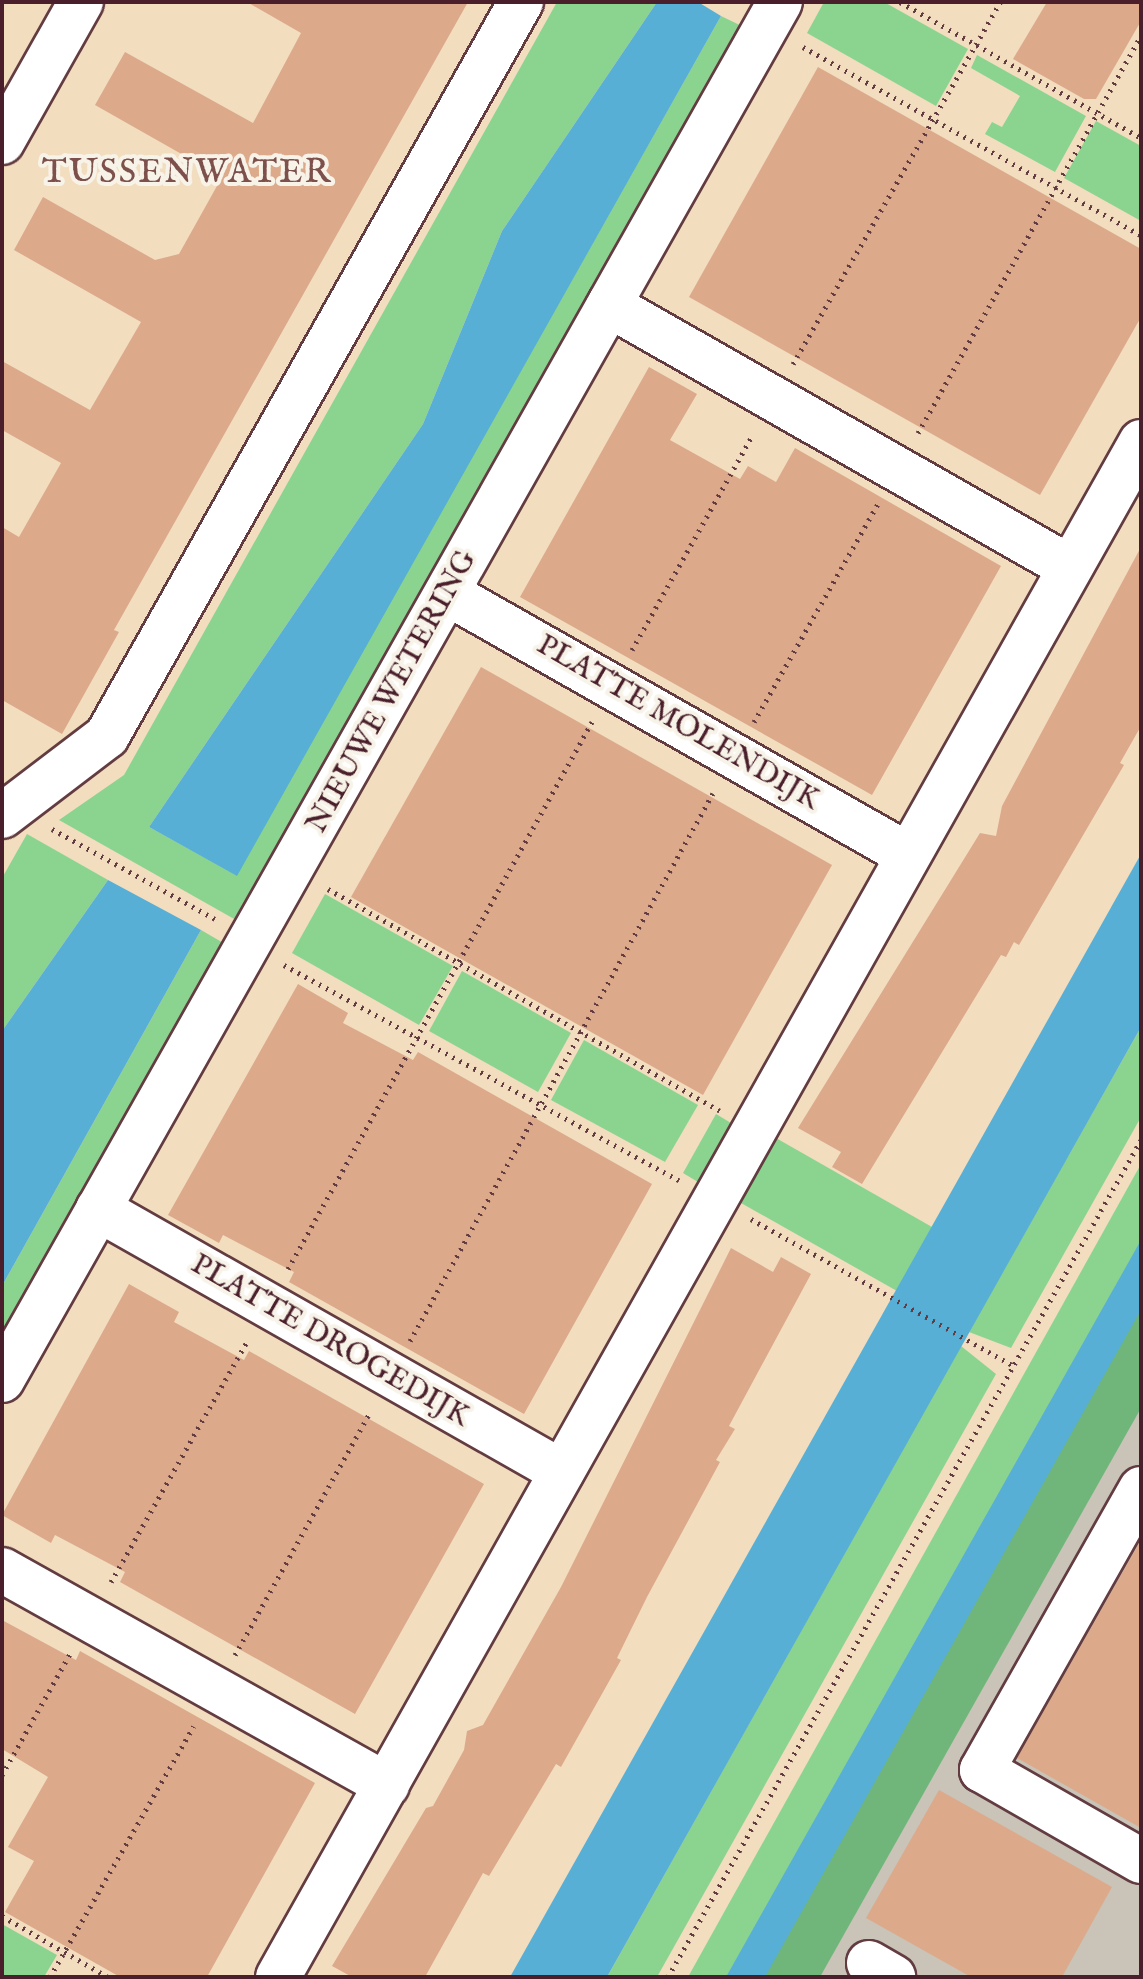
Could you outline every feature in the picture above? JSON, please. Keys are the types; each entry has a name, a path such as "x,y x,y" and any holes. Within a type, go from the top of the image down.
{"street":[{"path":"2,142 81,2"},
{"path":"7,812 107,736 521,2"},
{"name":"NIEUWE WETERING","path":"2,1380 773,14"},
{"path":"609,305 1069,567"},
{"path":"278,1977 1141,442"},
{"name":"PLATTE MOLENDIJK","path":"447,593 908,855"},
{"name":"PLATTE DROGEDIJK","path":"98,1209 562,1472"},
{"path":"1141,1489 982,1770 1141,1861"},
{"path":"2,1570 387,1785"}],"path":[{"path":"900,2 1141,138"},
{"path":"2,1775 419,1038 612,685 1000,2"},
{"path":"773,14 934,120 1141,235"},
{"path":"1056,187 1141,36"},
{"path":"7,812 250,942 1014,1366"},
{"path":"293,869 756,1131"},
{"path":"668,1977 1141,1140"},
{"path":"2,1916 108,1977"}],"shaded area":[{"path":"1141,1279 1141,1977 728,1977"}],"green space":[{"path":"557,2 657,2 502,231 423,424 149,827 236,875 721,16 750,30 243,924 59,820 124,775"},
{"path":"824,2 884,2 968,49 936,106 807,33"},
{"path":"977,55 1086,116 1055,172 985,134 992,122 1002,127 1020,96 971,68"},
{"path":"1096,121 1141,146 1141,221 1064,178"},
{"path":"27,834 108,880 2,1031 2,878"},
{"path":"325,894 453,966 419,1025 292,953"},
{"path":"201,930 232,948 2,1355 2,1286"},
{"path":"462,971 571,1033 538,1092 429,1031"},
{"path":"1141,1027 1141,1117 1011,1348 969,1332"},
{"path":"584,1040 698,1105 665,1162 551,1100"},
{"path":"716,1114 741,1129 708,1188 683,1173"},
{"path":"776,1138 932,1227 897,1291 741,1203"},
{"path":"1141,1164 1141,1251 730,1977 688,1977"},
{"path":"1141,1251 1141,1408 820,1977 730,1977"},
{"path":"961,1346 996,1374 657,1977 607,1977"},
{"path":"2,1924 57,1955 44,1977 2,1977"}],"water":[{"path":"657,2 698,2 721,16 237,876 149,827 423,424 502,231"},
{"path":"1141,854 1141,1027 607,1977 510,1977"},
{"path":"108,880 201,930 2,1286 2,1031"},
{"path":"1141,1240 1141,1310 765,1977 726,1977"}],"building":[{"path":"247,2 468,2 114,630 119,632 62,734 2,700 2,527 19,537 61,463 2,430 2,361 90,410 141,322 14,250 43,197 155,260 179,254 222,177 95,105 125,52 253,123 301,33"},
{"path":"1047,2 1141,2 1141,21 1096,99 1084,99 1013,59"},
{"path":"818,67 1141,249 1141,317 1040,495 689,297"},
{"path":"649,367 697,394 670,440 740,479 748,466 776,482 795,448 1001,566 872,795 520,597"},
{"path":"1141,547 1141,726 1120,763 1124,765 1019,945 1014,942 1006,957 1001,955 862,1184 832,1167 841,1152 798,1128 980,833 996,836 1002,806"},
{"path":"481,667 832,865 703,1095 351,897"},
{"path":"298,984 348,1013 343,1023 413,1060 418,1052 652,1184 524,1414 289,1282 294,1272 223,1235 219,1243 168,1215"},
{"path":"731,1248 773,1272 781,1257 811,1274 729,1426 735,1429 716,1460 720,1462 647,1597 617,1658 621,1660 561,1767 556,1764 489,1876 483,1873 425,1977 352,1977 332,1966 426,1808 433,1806 464,1750 467,1731 483,1725 561,1587"},
{"path":"129,1284 179,1312 174,1322 244,1360 249,1351 484,1484 355,1714 120,1582 125,1572 55,1535 51,1543 2,1515"},
{"path":"1141,1540 1141,1828 1017,1758"},
{"path":"2,1620 76,1660 80,1651 315,1783 207,1977 120,1977 5,1912 34,1861 8,1847 48,1777 2,1749"},
{"path":"939,1790 1112,1887 1062,1977 971,1977 866,1918"}],"district":[{"name":"TUSSENWATER","path":"187,173"}]}
